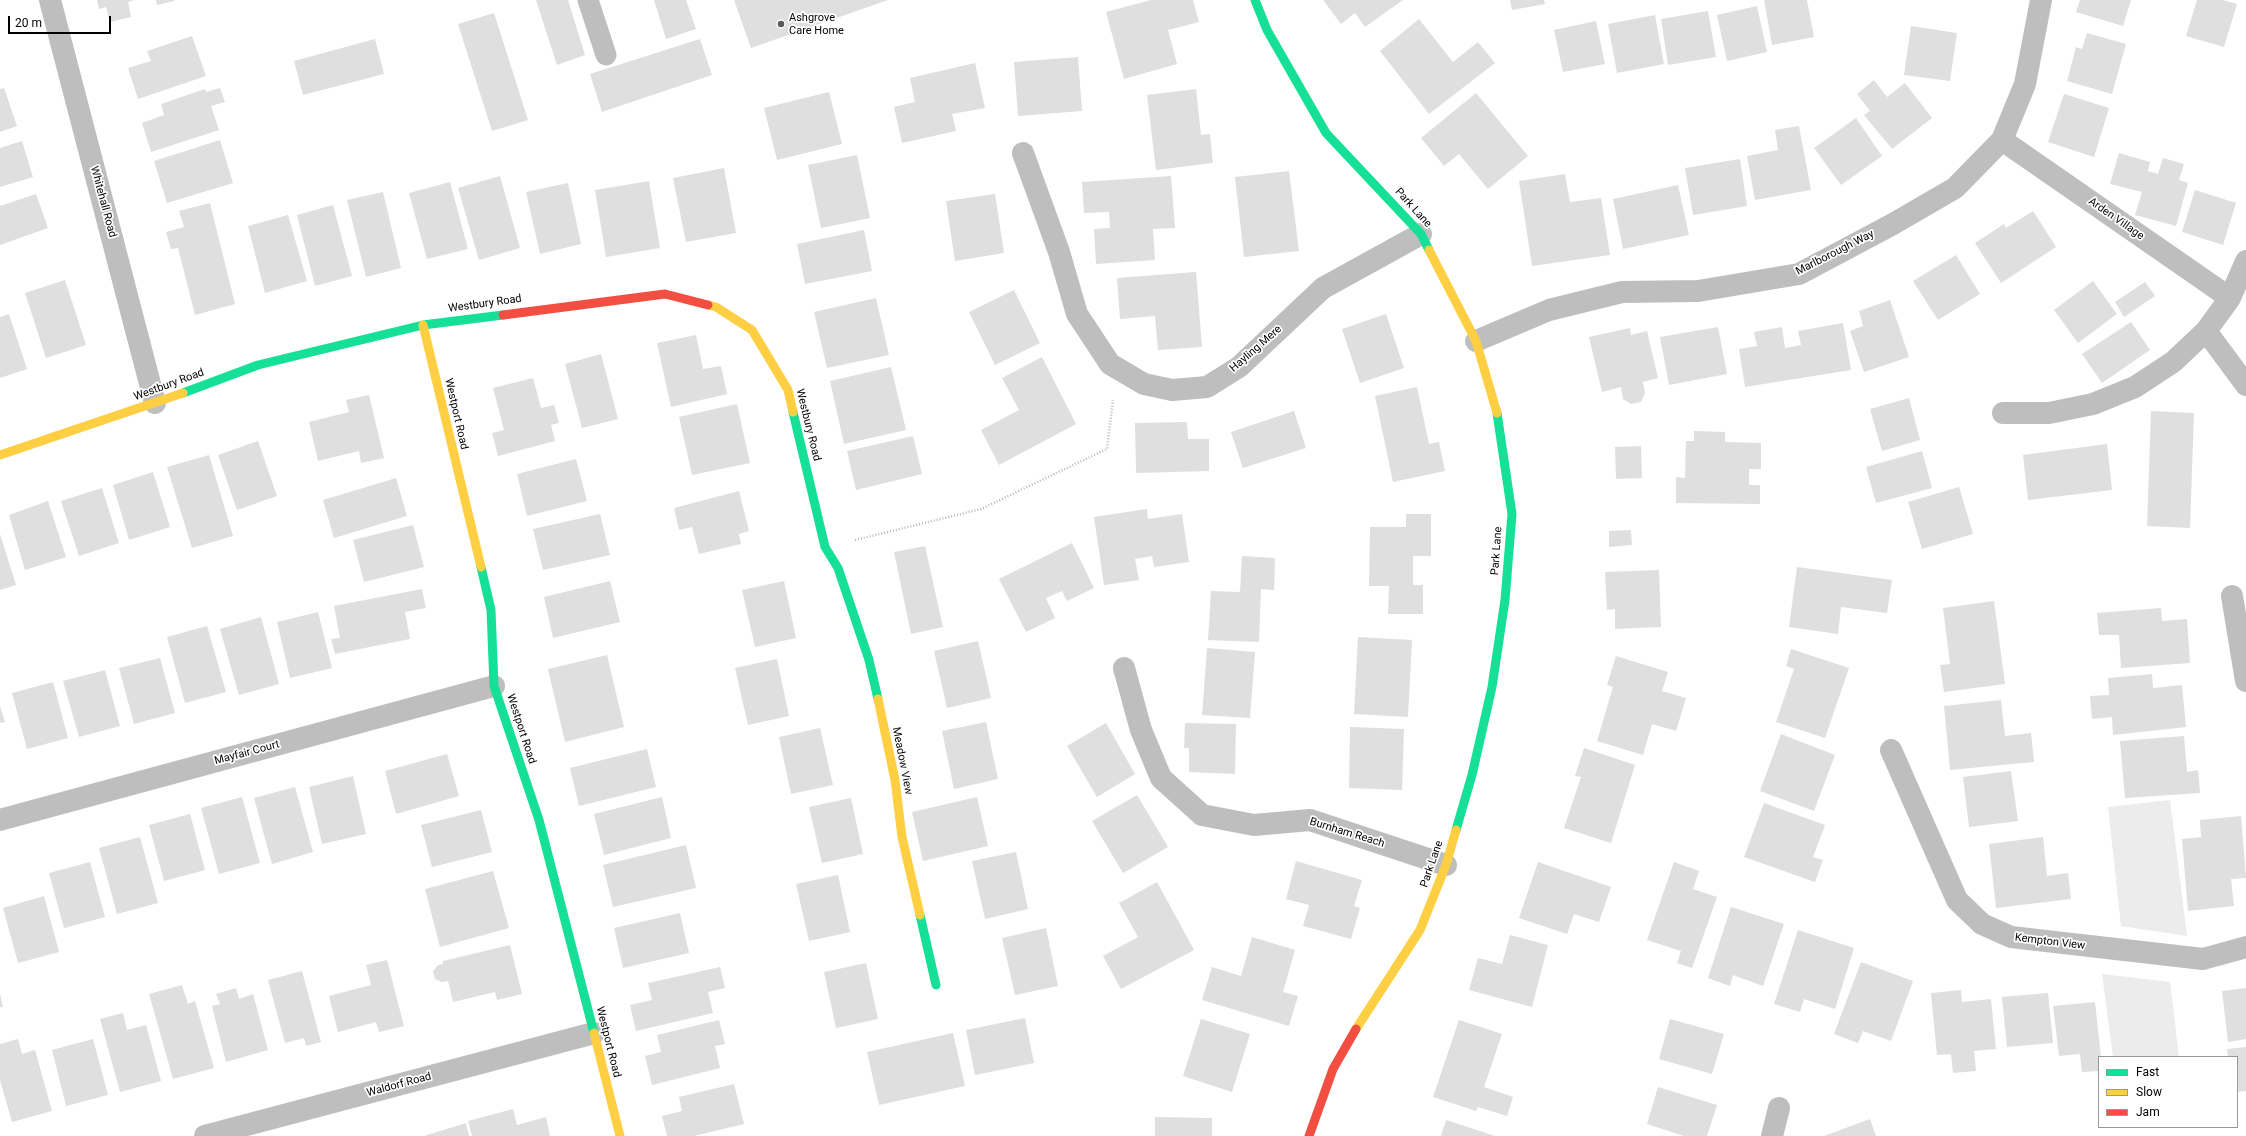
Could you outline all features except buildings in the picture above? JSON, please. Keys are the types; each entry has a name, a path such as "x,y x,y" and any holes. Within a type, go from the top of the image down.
{"street":[{"name":"Whitehall Road","path":"50,0 156,403"},
{"name":"Park Lane","path":"1254,0 1267,30 1326,133 1422,234 1476,341 1498,416 1512,514 1505,600 1492,687 1472,776 1446,865 1420,930 1373,1000 1333,1069 1309,1136"},
{"name":"Marlborough Way","path":"1476,341 1549,310 1622,292 1698,291 1799,274 1893,224 1955,188 2002,140 2025,84 2041,0"},
{"name":"Arden Village","path":"2002,140 2230,298"},
{"name":"Hayling Mere","path":"1023,153 1059,252 1077,314 1110,364 1144,384 1172,390 1207,386 1239,367 1323,288 1422,234"},
{"path":"2003,413 2049,413 2093,404 2135,387 2173,362 2206,331 2230,298 2246,261"},
{"name":"Westbury Road","path":"0,455 156,403 258,364 423,325 665,294 716,307 752,330 788,390 825,547"},
{"name":"Westport Road","path":"423,325 491,610 494,686 539,820 620,1136"},
{"path":"2206,331 2246,385"},
{"name":"Meadow View","path":"825,547 838,568 869,660 895,780 902,837 936,985"},
{"path":"2232,596 2246,681"},
{"name":"Burnham Reach","path":"1124,668 1141,730 1161,778 1202,815 1254,825 1310,820 1446,865"},
{"name":"Mayfair Court","path":"0,820 494,686"},
{"name":"Kempton View","path":"1891,750 1958,900 1982,924 2011,937 2203,959 2246,947"},
{"name":"Waldorf Road","path":"205,1136 594,1033"},
{"path":"1772,1136 1779,1108"}],"lane":[{"path":"588,0 606,55"}],"path":[{"path":"825,547 981,509 1107,449 1114,395 1131,376"}],"shaded area":[{"path":"2170,800 2187,936 2121,926 2108,807"},
{"path":"2102,974 2170,982 2179,1056 2113,1056"}],"traffic: fast":[{"path":"1255,0 1267,30 1326,133 1421,234 1429,250"},
{"path":"183,393 258,365 423,325 503,315"},
{"path":"793,412 825,547 838,568 869,660 878,699"},
{"path":"1456,830 1472,775 1492,687 1505,600 1512,514 1497,413"},
{"path":"481,567 491,610 494,686 539,820 594,1033"},
{"path":"920,915 936,985"}],"traffic: slow":[{"path":"1429,250 1476,341 1497,413"},
{"path":"708,305 716,307 752,330 788,390 793,412"},
{"path":"423,325 481,567"},
{"path":"0,455 183,393"},
{"path":"878,699 895,780 902,837 920,915"},
{"path":"1356,1029 1420,930 1446,865 1456,830"},
{"path":"594,1033 620,1136"}],"traffic: jam":[{"path":"503,315 665,294 708,305"},
{"path":"1309,1136 1333,1069 1356,1029"}],"place":[{"name":"Ashgrove Care Home","path":"781,24"}]}
